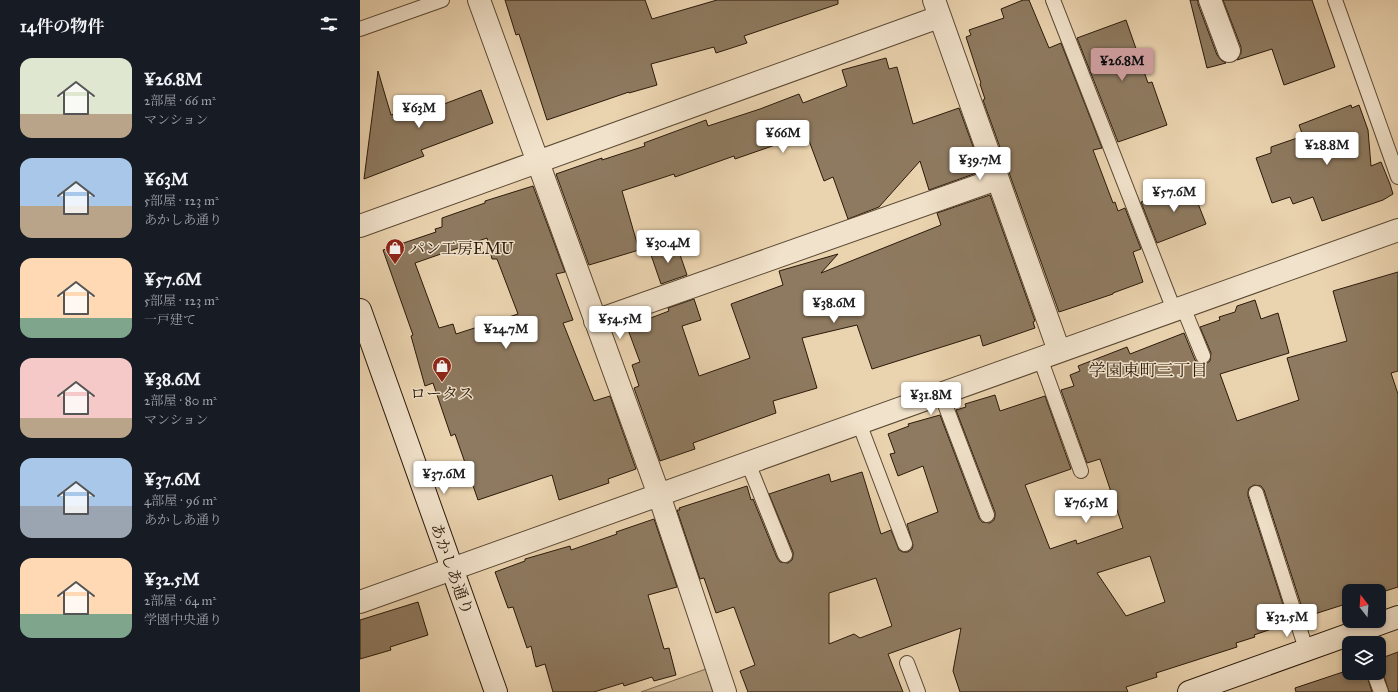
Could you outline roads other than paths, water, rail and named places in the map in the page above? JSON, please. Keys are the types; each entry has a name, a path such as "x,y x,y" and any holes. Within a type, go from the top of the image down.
{"street":[{"path":"479,0 659,495 725,692"},
{"path":"1210,0 1229,51"},
{"path":"360,226 538,162 936,9 997,179 1050,355"},
{"path":"595,322 997,179"},
{"path":"360,602 1398,230"},
{"name":"あかしあ通り","path":"360,310 496,692"},
{"path":"1363,636 1398,617"},
{"path":"1189,692 1306,649 1342,641"}],"lane":[{"path":"360,29 442,0"},
{"path":"1053,0 1179,308 1203,356"},
{"path":"1335,0 1398,177"},
{"path":"1050,355 1081,472"},
{"path":"941,394 987,515"},
{"path":"859,423 905,544"},
{"path":"748,463 785,555"},
{"path":"1256,493 1306,649"},
{"path":"908,663 918,692"},
{"path":"1377,680 1381,692"}],"place":[{"name":"パン工房EMU","path":"395,265"},
{"name":"ロータス","path":"442,383"}],"district":[{"name":"学園東町三丁目","path":"1148,370"}]}
